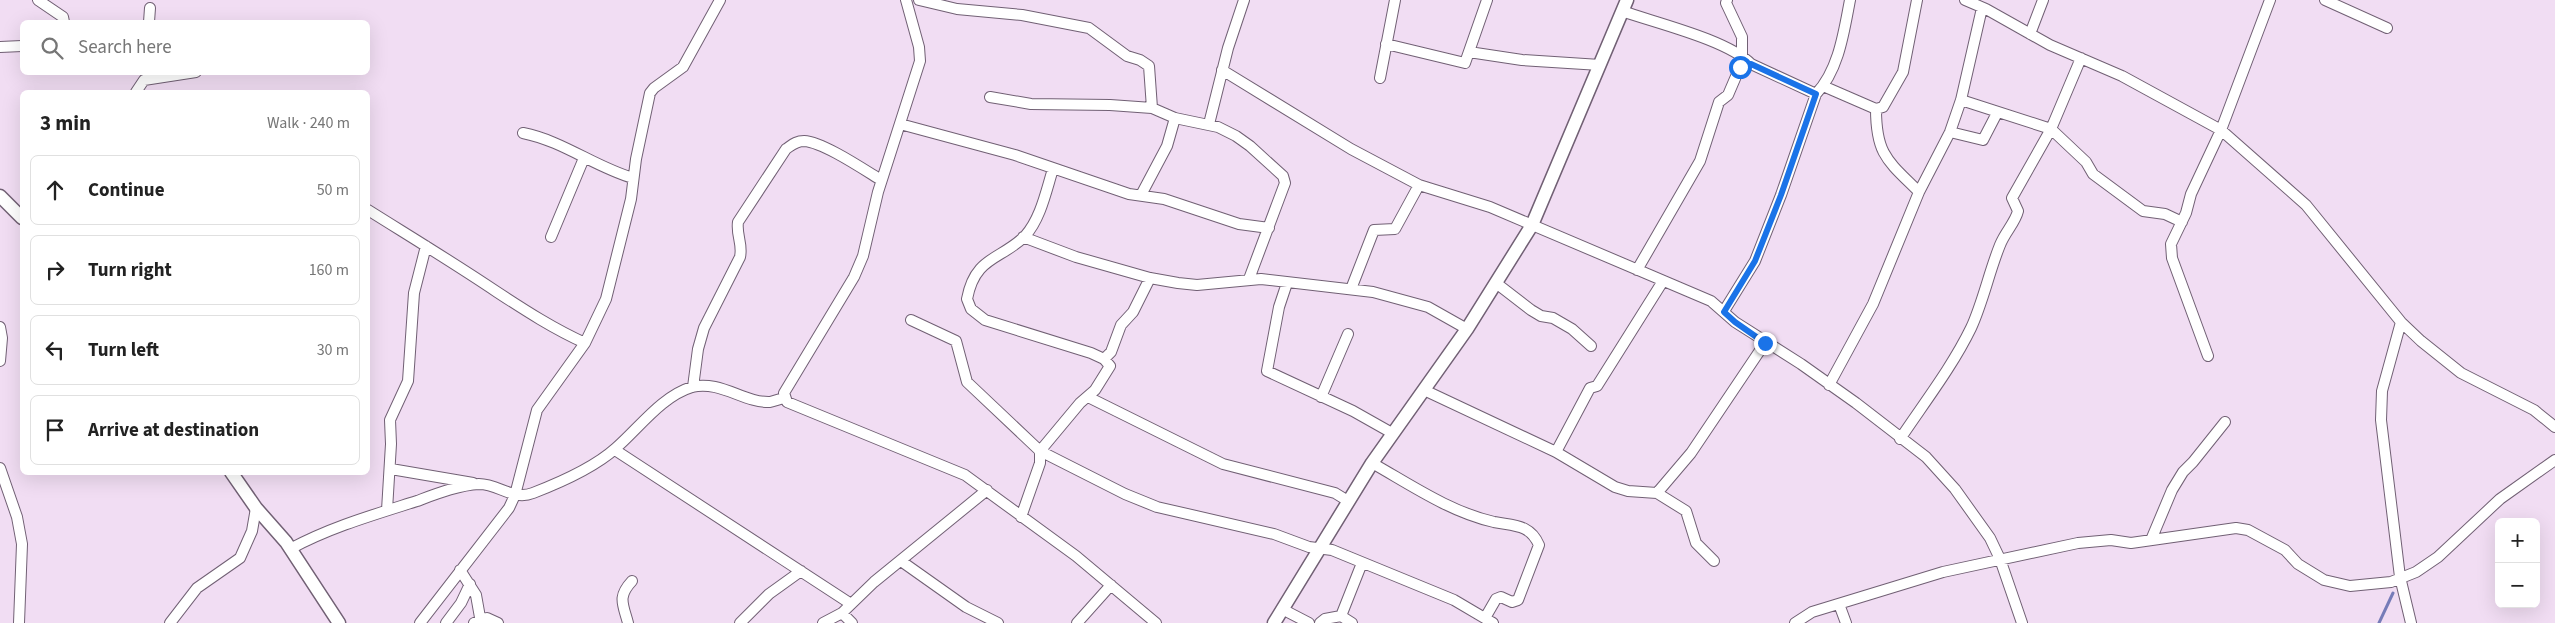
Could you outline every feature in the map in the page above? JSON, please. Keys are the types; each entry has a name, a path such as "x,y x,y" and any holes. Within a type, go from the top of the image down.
{"street":[{"path":"38,0 63,17 64,20"},
{"path":"420,623 500,520 515,495 537,410 585,343 606,299 631,199 633,178 650,93 682,67 720,0"},
{"path":"906,0 919,47 920,61 882,180 867,242 854,277 784,393 784,398 787,402 947,467 987,490 1076,556 1156,623"},
{"path":"919,0 957,9 1022,15 1089,28 1127,56 1140,60 1149,66 1152,108"},
{"path":"1209,124 1222,70 1244,0"},
{"path":"1380,78 1395,0"},
{"path":"1386,44 1465,63 1487,0"},
{"path":"1727,0 1726,3 1742,37 1742,55"},
{"path":"1724,312 1755,261 1819,90 1839,50 1850,0"},
{"path":"1274,623 1372,463 1467,328 1532,225 1624,6 1742,55 1751,64 1876,110 1883,107 1903,72 1917,0"},
{"path":"1965,0 2030,34 2122,76 2221,130 2306,205 2401,322 2461,374 2534,410 2555,427"},
{"path":"2030,34 2044,0"},
{"path":"2208,356 2172,258 2171,244 2182,222 2191,194 2221,130 2270,0"},
{"path":"2325,0 2387,28"},
{"path":"149,20 150,8"},
{"path":"1829,385 1874,304 1919,192 1950,132 1961,100 1982,8"},
{"path":"0,47 20,46"},
{"path":"1469,52 1522,60 1600,65"},
{"path":"1900,439 1948,368 1971,328 2000,246 2007,230 2016,218 2018,211 2012,198 2051,129 2081,58"},
{"path":"1637,270 1700,161 1719,102 1728,95 1740,67 1751,64"},
{"path":"1222,70 1351,148 1419,185 1490,207 1711,302 1765,343 1801,364 1856,402 1900,439 1926,457 1955,489 1990,538 2000,559 2022,623"},
{"path":"137,90 145,76 158,75"},
{"path":"990,97 1031,104 1110,105 1152,108 1175,118 1209,124 1236,136 1250,146 1285,180 1249,279"},
{"path":"1961,100 2051,129 2086,162 2093,174 2143,211 2165,214 2182,222"},
{"path":"1876,110 1876,135 1887,161 1919,192"},
{"path":"1950,132 1983,140 1997,113"},
{"path":"1141,195 1167,146 1175,118"},
{"path":"900,124 1015,155 1120,191 1164,199 1238,224 1269,228"},
{"path":"523,133 546,139 612,171 633,178"},
{"path":"693,387 698,348 704,328 740,257 743,247 737,229 738,222 786,149 794,142 805,141 830,150 882,180"},
{"path":"551,238 584,158"},
{"path":"1021,517 1040,463 1040,451 1088,397 1109,369 1108,363 1104,359 1075,347 992,323 971,309 968,293 982,266 1023,237 1040,211 1053,169"},
{"path":"1351,290 1374,230 1395,229 1419,185"},
{"path":"0,196 20,216"},
{"path":"370,211 520,308 555,329 585,343"},
{"path":"1023,237 1076,257 1150,278 1197,285 1249,279 1351,290 1402,298 1428,307 1467,328"},
{"path":"387,510 390,469 390,420 408,381 414,293 426,246"},
{"path":"1104,359 1111,352 1121,325 1133,312 1150,278"},
{"path":"1556,452 1590,388 1597,386 1663,281"},
{"path":"1288,283 1280,307 1267,371 1392,433"},
{"path":"1496,283 1531,310 1541,316 1553,318 1572,329 1591,346"},
{"path":"911,320 956,341 967,382 1040,451 1141,501 1274,534 1309,547 1332,550 1454,600 1489,621 1496,599 1501,597 1512,602 1518,600 1538,545 1534,534 1523,528 1459,511 1372,463"},
{"path":"2401,322 2382,391 2381,420 2400,577 2411,623"},
{"path":"0,327 2,338 0,361"},
{"path":"1320,396 1348,334"},
{"path":"1657,493 1691,453 1765,343"},
{"path":"390,469 479,484 515,495 532,494 615,450 662,405 680,392 693,387 719,388 769,402 784,398"},
{"path":"1424,390 1556,452 1615,486 1628,491 1657,493 1686,511 1696,543 1714,561"},
{"path":"1088,397 1223,464 1335,493 1348,501"},
{"path":"2151,540 2172,490 2183,472 2225,422"},
{"path":"615,450 851,604"},
{"path":"1795,623 1812,612 1943,572 2000,559 2078,543 2111,540 2131,543 2236,528 2248,530 2285,550 2298,564 2324,580 2350,586 2392,582 2400,577 2416,572 2438,557 2500,499 2555,460"},
{"path":"0,470 17,517 22,544 19,623"},
{"path":"233,475 256,508 290,548 339,623"},
{"path":"290,548 325,531 387,510 479,484"},
{"path":"823,623 842,613 874,582 987,490"},
{"path":"170,623 197,588 240,558 252,531 256,508"},
{"path":"901,561 966,607 998,623"},
{"path":"1341,616 1362,563"},
{"path":"460,570 476,596 479,622 487,618 498,623"},
{"path":"740,623 769,594 801,570"},
{"path":"628,623 622,599 625,589 632,581"},
{"path":"446,623 461,603 470,584"},
{"path":"1077,623 1111,585"},
{"path":"1839,604 1846,623"},
{"path":"1282,609 1309,623"},
{"path":"842,613 852,623"},
{"path":"1320,623 1325,619 1341,616 1352,623"}],"waterway":[{"path":"2379,623 2393,593"}],"route":[{"path":"1740,67 1751,64 1816,94 1801,132 1796,153 1781,195 1755,261 1724,312 1765,343"}]}
